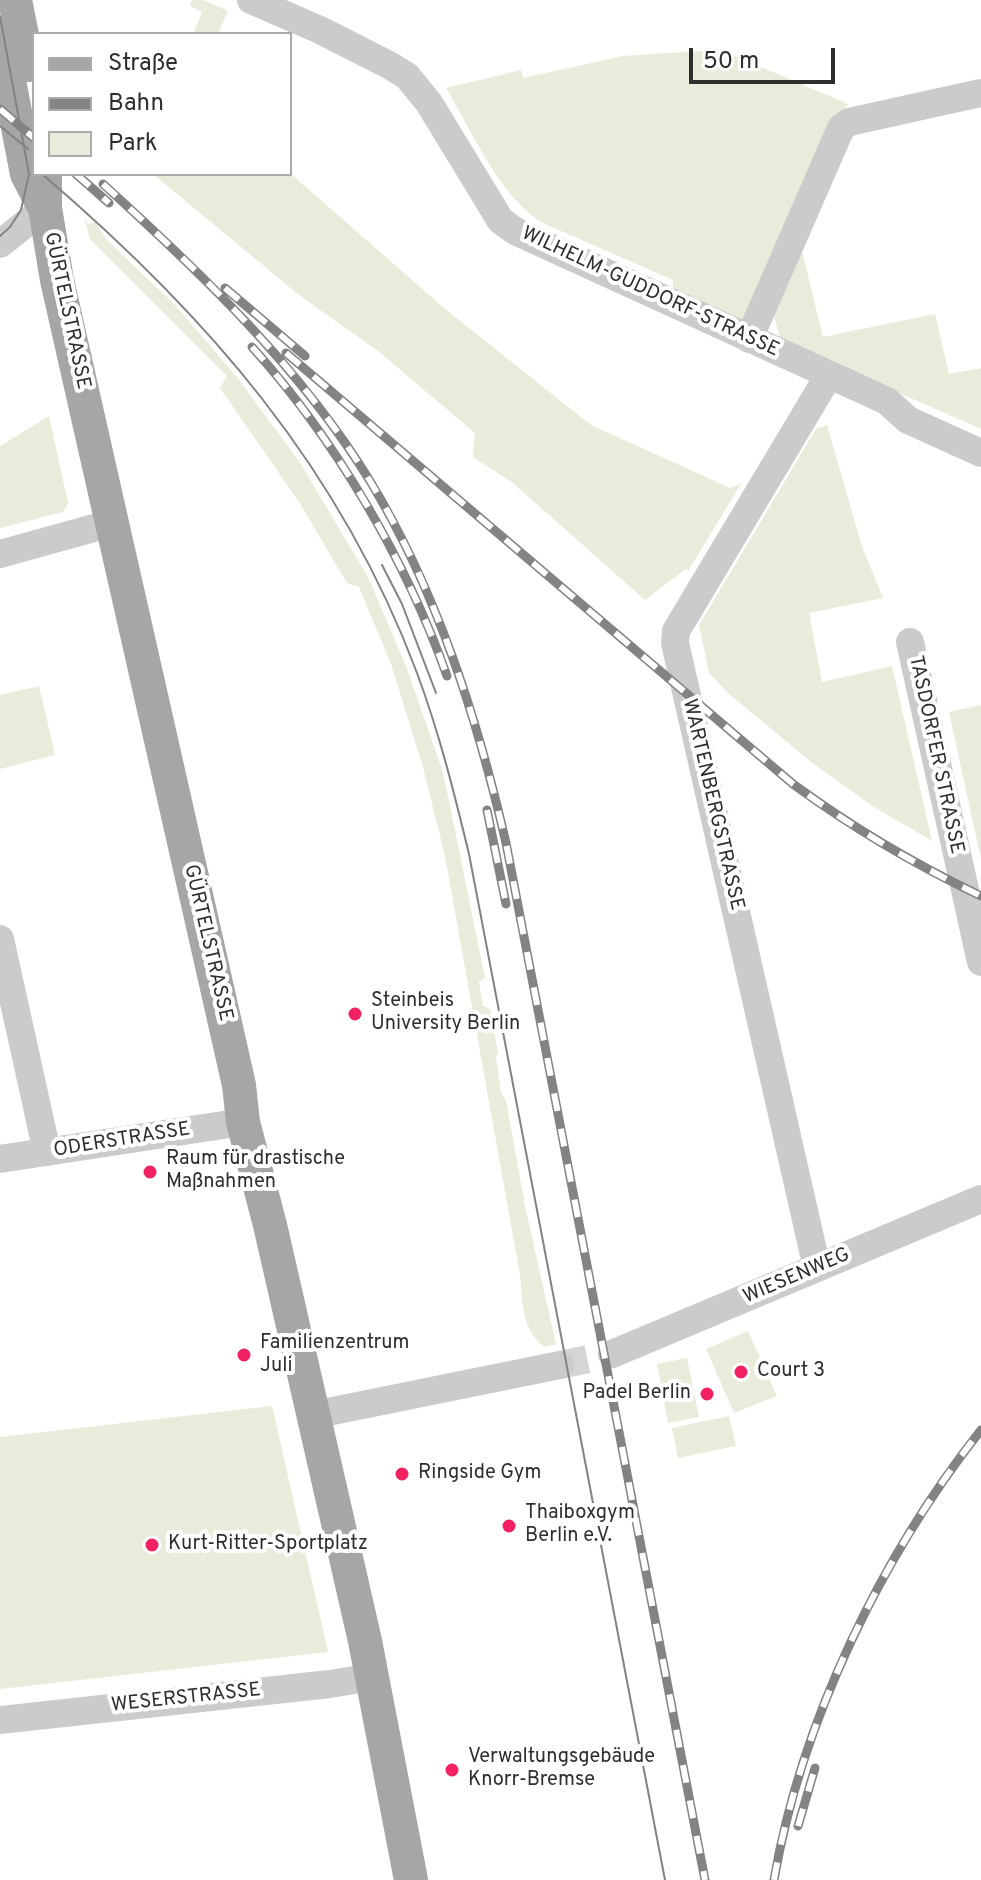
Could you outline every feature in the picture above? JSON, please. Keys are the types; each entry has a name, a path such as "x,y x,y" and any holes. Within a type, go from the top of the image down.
{"main road":[{"path":"15,0 32,87"},
{"name":"GÜRTELSTRASSE","path":"0,34 27,174 45,208"},
{"name":"GÜRTELSTRASSE","path":"45,176 45,208 57,280 239,1085 243,1122 270,1225 372,1677 411,1880"}],"street":[{"name":"WILHELM-GUDDORF-STRASSE","path":"251,0 320,30 407,76 429,103 507,226 536,242 887,401 908,420 981,453"},
{"path":"749,339 841,128 849,122 981,93"},
{"path":"0,244 45,208"},
{"name":"WARTENBERGSTRASSE","path":"817,1268 675,643 676,631 829,375"},
{"path":"0,554 112,523"},
{"name":"TASDORFER STRASSE","path":"910,642 981,962"},
{"path":"0,939 47,1152"},
{"name":"ODERSTRASSE","path":"0,1159 243,1122"},
{"name":"WIESENWEG","path":"612,1354 981,1199"},
{"path":"313,1415 560,1365"},
{"name":"WESERSTRASSE","path":"0,1720 372,1677"}],"green space":[{"path":"192,0 203,0 228,11 219,32 194,32 202,12 190,6"},
{"path":"714,50 733,55 848,104 840,114 749,323 673,291 673,280 545,224 529,214 501,182 446,88 521,70 523,78 623,56"},
{"path":"292,175 445,309 591,425 730,488 741,484 688,571 686,569 645,600 513,483 473,457 475,433 378,351 299,295 155,176"},
{"path":"84,217 88,224 95,222 106,239 175,305 236,376 299,461 369,579 407,669 443,772 485,978 479,982 483,1006 490,1009 501,1093 506,1100 525,1206 556,1344 544,1347 536,1340 524,1314 520,1275 445,856 423,767 391,664 359,587 347,583 299,502 220,388 227,376 90,239"},
{"path":"801,247 823,337 935,314 949,374 981,368 981,429 781,341 773,313"},
{"path":"49,416 68,503 63,512 0,528 0,446"},
{"path":"827,425 862,547 883,598 809,613 822,682 892,666 932,841 874,807 810,761 728,693 709,673 699,625 816,429"},
{"path":"39,686 55,755 0,769 0,695"},
{"path":"981,705 981,859 949,712"},
{"name":"Court 3","path":"748,1331 777,1396 734,1413 706,1349"},
{"path":"687,1358 699,1417 668,1423 657,1364"},
{"name":"Kurt-Ritter-Sportplatz","path":"272,1406 328,1652 0,1689 0,1437"},
{"path":"729,1416 736,1446 678,1458 672,1428"}],"tunnel":[{"path":"560,1365 612,1354"}],"tram line":[{"path":"0,16 29,174 21,210 0,236"},
{"path":"0,126 28,149"},
{"path":"44,176 159,282 262,399 308,462 349,528 386,598 417,673 452,785 469,854 665,1880"},
{"path":"382,565 402,604 436,693"}],"railway":[{"path":"0,109 32,136"},
{"path":"78,176 109,203"},
{"path":"103,184 212,287 313,399 370,481 394,523 435,611 452,656 482,749 506,843 705,1880"},
{"path":"225,288 305,356"},
{"path":"252,347 312,421 365,502 411,589 447,676"},
{"path":"286,353 793,784 884,844 981,896"},
{"path":"487,810 506,904"},
{"path":"774,1880 804,1761 850,1643 911,1531 981,1430"},
{"path":"798,1826 815,1768"}],"place":[{"name":"Steinbeis University Berlin","path":"355,1014"},
{"name":"Raum für drastische Maßnahmen","path":"150,1172"},
{"name":"Familienzentrum Juli","path":"244,1355"},
{"name":"Court 3","path":"741,1372"},
{"name":"Padel Berlin","path":"707,1394"},
{"name":"Ringside Gym","path":"402,1474"},
{"name":"Thaiboxgym Berlin e.V.","path":"509,1526"},
{"name":"Kurt-Ritter-Sportplatz","path":"152,1545"},
{"name":"Verwaltungsgebäude Knorr-Bremse","path":"452,1770"}]}
